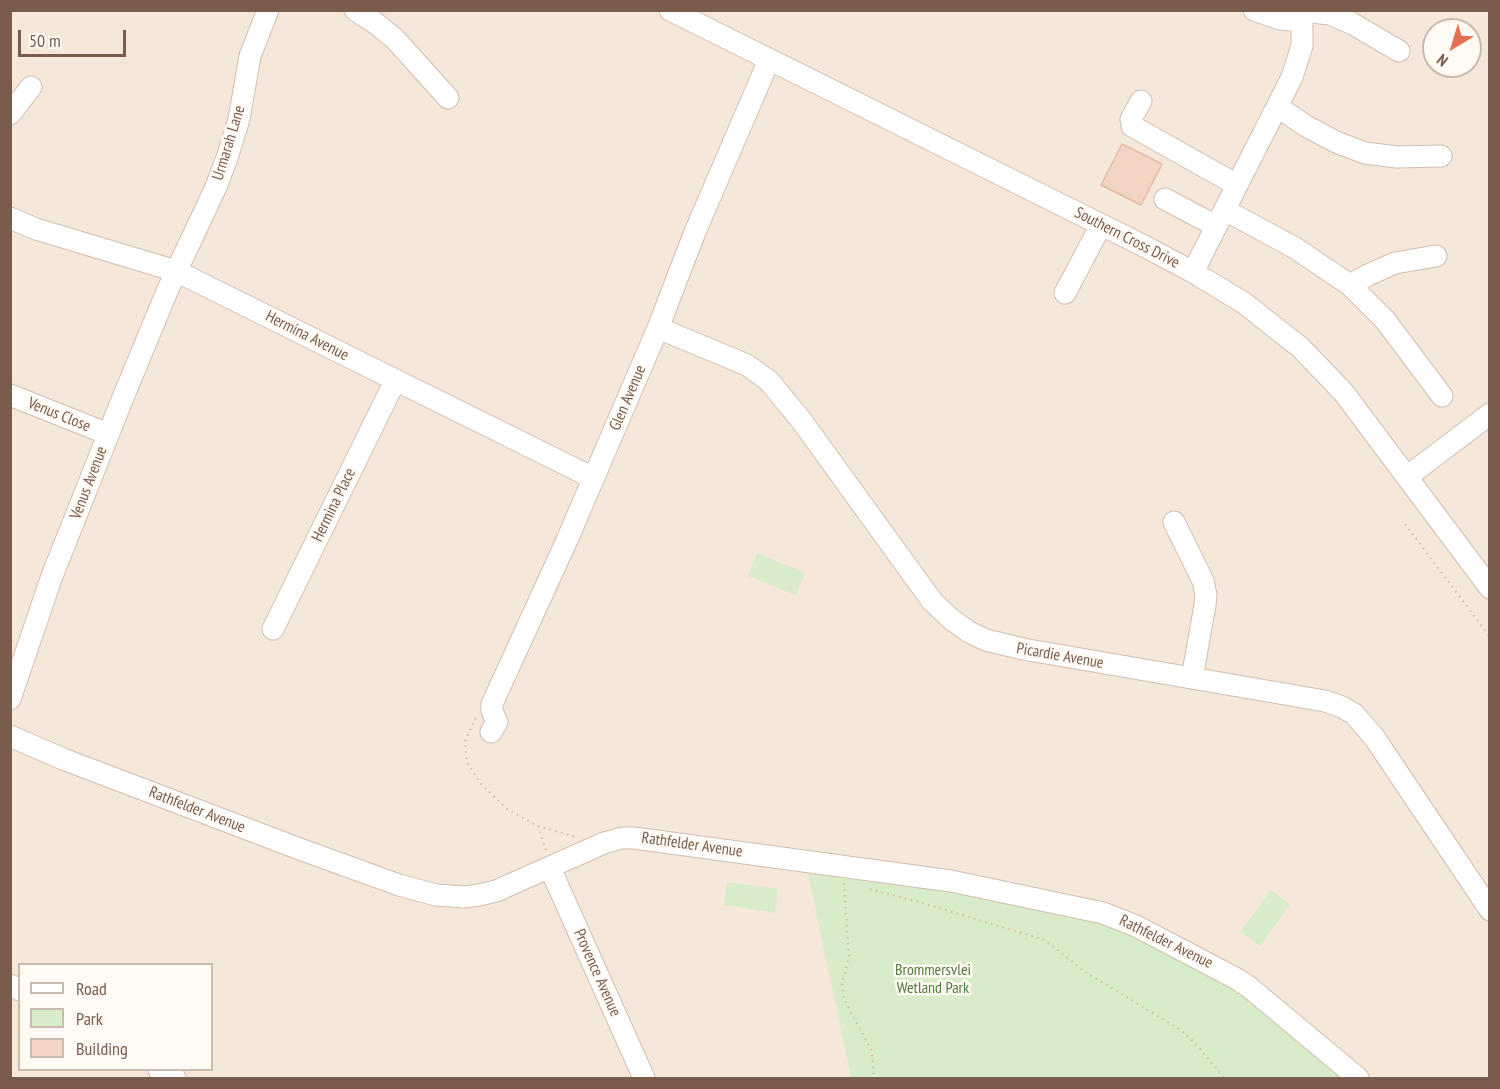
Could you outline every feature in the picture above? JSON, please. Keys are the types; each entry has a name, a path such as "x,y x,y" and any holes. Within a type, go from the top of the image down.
{"street":[{"name":"Urmarah Lane","path":"176,271 216,187 228,155 239,119 250,56 268,10"},
{"path":"356,10 395,39 448,98"},
{"name":"Southern Cross Drive","path":"670,10 1193,272 1222,288 1260,314 1301,348 1344,393 1490,588"},
{"path":"1254,10 1280,19 1302,14 1330,14 1370,33 1399,51"},
{"path":"1193,272 1278,107 1300,56 1302,14"},
{"name":"Glen Avenue","path":"491,732 497,722 491,708 658,328 695,232 769,60"},
{"path":"10,114 31,87"},
{"path":"1141,101 1131,119 1132,126 1237,185"},
{"path":"1278,107 1305,126 1336,142 1365,153 1397,157 1440,156"},
{"path":"1165,198 1295,248 1350,285 1385,320 1442,396"},
{"name":"Hermina Avenue","path":"10,218 36,229 176,271 593,478"},
{"path":"1065,293 1101,225"},
{"path":"1350,285 1388,265 1436,256"},
{"name":"Venus Avenue","path":"10,699 52,576 176,271"},
{"name":"Picardie Avenue","path":"658,328 747,365 769,381 801,420 932,601 951,620 969,632 1013,647 1325,701 1354,714 1374,737 1490,910"},
{"name":"Hermina Place","path":"273,629 395,381"},
{"name":"Venus Close","path":"10,395 108,434"},
{"path":"1408,476 1490,414"},
{"path":"1174,522 1203,581 1206,595 1192,678"},
{"name":"Rathfelder Avenue","path":"10,736 138,789 418,891 450,896 479,896 496,891 604,843 634,837 951,881 1072,906 1121,919 1225,972 1249,987 1358,1078"},
{"name":"Provence Avenue","path":"550,868 644,1078"},
{"path":"161,1071 175,1078"}],"path":[{"path":"1405,524 1490,637"},
{"path":"491,708 480,713 471,726 465,741 467,762 480,783 507,809 538,826 551,829"},
{"path":"538,826 550,868"},
{"path":"843,866 849,957 842,983 844,999 872,1051 874,1078"},
{"path":"867,888 1045,940 1084,971 1182,1031 1197,1045 1224,1078"}],"shaded area":[{"path":"11,11 1489,11 1489,1078 11,1078"}],"green space":[{"path":"757,553 805,573 796,595 748,576"},
{"name":"Brommersvlei Wetland Park","path":"808,861 1072,906 1225,972 1358,1078 851,1078 808,873"},
{"path":"727,882 778,889 775,913 724,905"},
{"path":"1271,890 1290,904 1260,946 1240,932"}],"building":[{"path":"1122,144 1162,164 1141,205 1101,185"}]}
